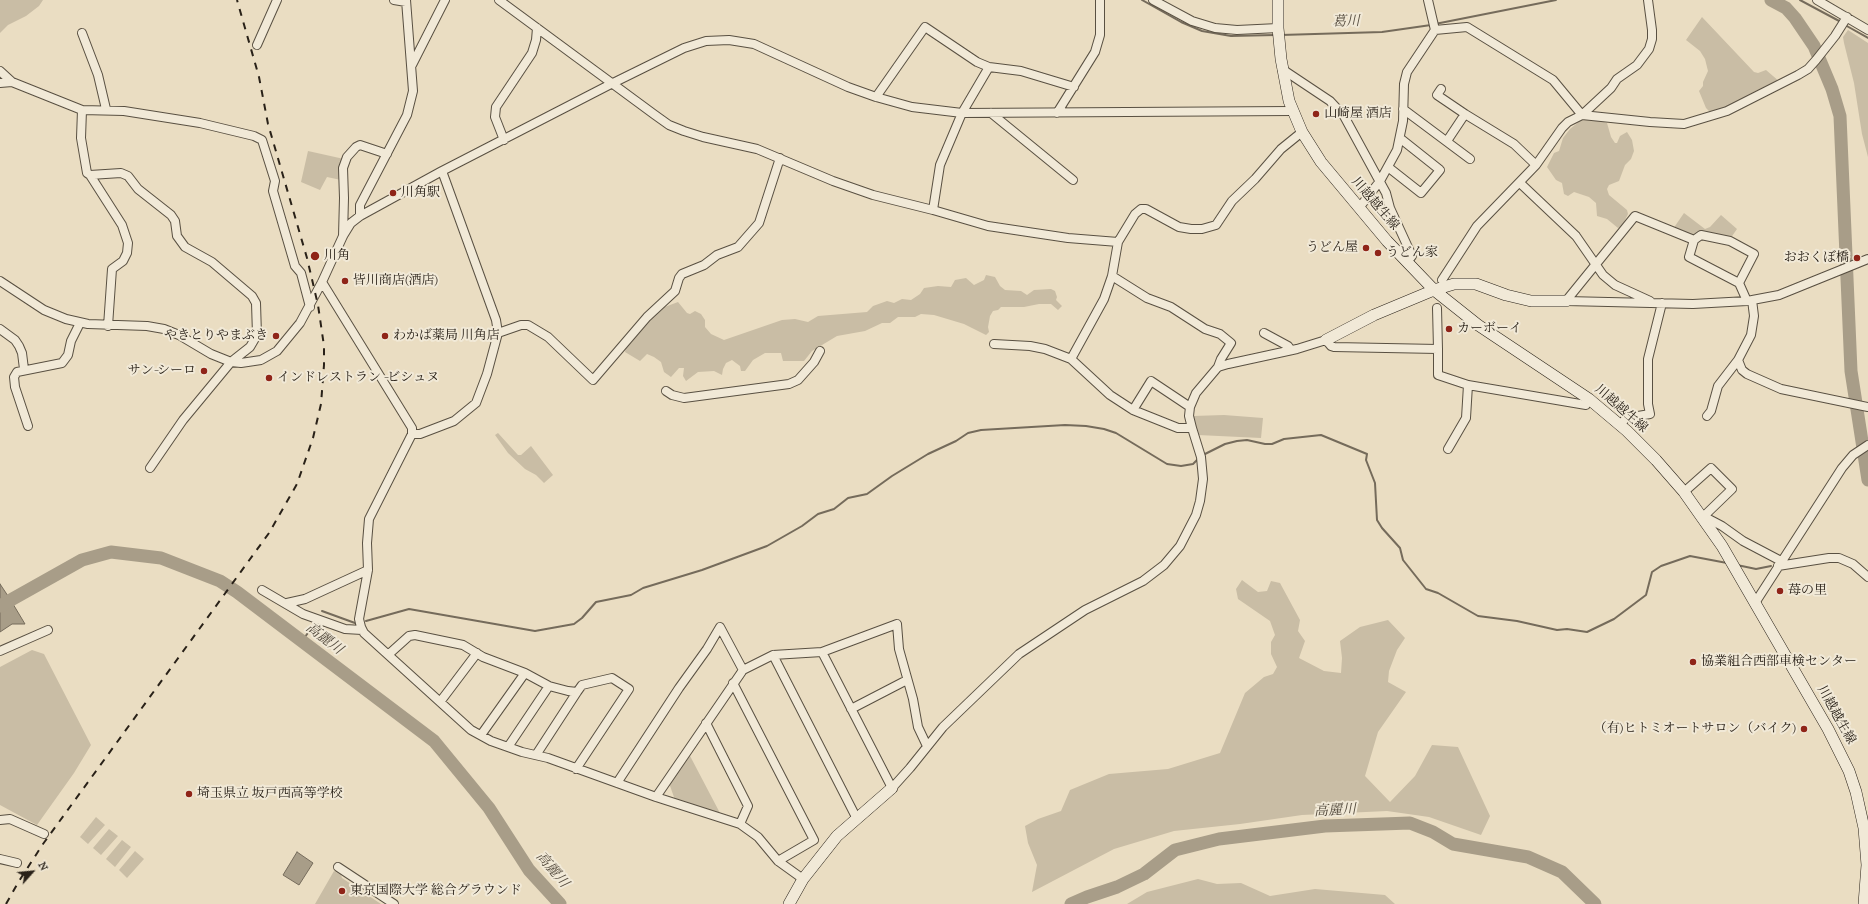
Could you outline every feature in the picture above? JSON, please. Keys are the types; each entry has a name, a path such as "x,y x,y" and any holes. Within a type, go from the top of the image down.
{"main road":[{"name":"川越越生線","path":"1278,0 1278,32 1282,69 1292,111 1302,132 1321,162 1359,208 1434,290 1478,325 1589,399 1620,425 1656,460 1702,515 1755,602 1828,729 1848,771 1856,792 1864,828 1867,864 1864,904"},
{"path":"1326,340 1374,315 1434,290 1464,283 1476,284 1506,295 1531,301 1566,301"},
{"path":"789,904 803,879 837,836 892,788"}],"street":[{"path":"257,45 277,0"},
{"path":"360,216 360,205 407,115 413,91 406,1 394,0"},
{"path":"412,66 445,0"},
{"path":"500,0 611,84 669,125 703,137 757,149 833,181 867,193 988,226 1068,238 1118,242"},
{"path":"1057,113 1095,52 1100,35 1100,0"},
{"path":"1153,0 1192,21 1215,28 1278,32"},
{"path":"1359,208 1380,181 1397,150 1401,139 1404,84 1407,72 1435,30 1428,0"},
{"path":"1442,280 1477,226 1520,183 1562,128 1568,122 1582,115 1611,88 1617,79 1637,65 1649,49 1652,30 1648,0"},
{"path":"1817,0 1845,21 1868,30"},
{"path":"1435,30 1467,27 1553,80 1582,115 1684,124 1727,111 1798,75 1816,60 1845,21"},
{"path":"876,97 925,27 977,62 989,67 1021,71 1074,87"},
{"path":"504,140 495,118 496,107 532,53 536,40 537,28"},
{"path":"82,33 98,75 106,109"},
{"path":"0,281 44,310 59,317 80,323 108,326 147,326 164,329 179,335 211,354 231,362 240,363 261,360 277,351 300,323 310,307 343,236 351,223 360,216 442,171 611,84 696,44 706,41 729,40 754,44 848,87 912,107 991,113 1292,111"},
{"path":"933,210 940,165 962,112 989,67"},
{"path":"1282,69 1338,109 1386,193 1390,208 1412,256 1407,262"},
{"path":"0,71 12,82 82,110 106,109 200,123 254,136 262,140 275,181 273,191 295,266 301,273 310,307"},
{"path":"0,83 12,82"},
{"path":"1441,89 1437,95 1514,144 1536,164"},
{"path":"1403,109 1470,159"},
{"path":"82,110 82,138 85,168 122,226 128,243 127,253 123,261 112,269 108,326"},
{"path":"991,113 1073,180"},
{"path":"1447,141 1465,114"},
{"path":"1071,359 1104,299 1112,276 1118,242 1135,214 1141,209 1146,209 1179,227 1202,229 1216,225 1232,201 1255,180 1281,149 1302,132"},
{"path":"1388,167 1421,193 1440,170 1401,139"},
{"path":"343,236 343,168 347,158 356,146 360,145 387,154"},
{"path":"498,332 521,325 528,325 548,337 593,380 647,317 675,291 679,278 682,274 704,265 717,255 738,247 759,223 780,158"},
{"path":"412,434 420,434 454,421 476,403 487,374 498,332 496,320 442,171"},
{"path":"90,175 121,173 128,176 138,189 171,216 175,221 177,236 185,247 212,262 252,296 257,311 257,335 250,347 231,362 183,420 150,468"},
{"path":"1520,183 1576,236 1603,275 1615,284 1652,302"},
{"path":"1566,301 1595,263 1635,216 1694,240"},
{"path":"1707,416 1711,411 1718,386 1738,360 1751,335 1754,316 1749,301 1739,284 1689,257 1694,240 1701,235 1730,241 1754,254 1739,284"},
{"path":"1566,301 1693,304 1749,301 1779,295 1868,259"},
{"path":"822,652 892,788 943,727 1019,654 1084,610 1143,581 1164,565 1176,551 1196,515 1200,501 1203,468 1189,416 1190,407 1196,393 1218,368 1221,359 1231,343 1220,334 1205,329 1171,307 1147,298 1112,276"},
{"path":"322,282 412,428 412,434 369,520 367,543 368,570 360,612 362,630"},
{"path":"1620,425 1626,418 1650,414 1648,404 1648,359 1662,303"},
{"path":"1438,308 1438,375 1468,385 1586,405 1589,399"},
{"path":"28,426 20,407 14,377 17,372 24,369 56,364 65,360 71,341 80,323"},
{"path":"0,328 15,340 24,369"},
{"path":"1264,333 1288,346 1292,350"},
{"path":"1218,368 1228,364 1292,350 1326,340 1334,347 1438,349"},
{"path":"994,344 1030,346 1071,359 1110,395 1133,410 1178,428 1192,428"},
{"path":"666,391 672,395 684,398 789,384 798,380 814,362 820,351"},
{"path":"1738,360 1742,370 1747,374 1781,389 1867,406"},
{"path":"1133,410 1151,381 1190,407"},
{"path":"1448,449 1466,418 1468,385"},
{"path":"1755,602 1842,468 1856,453 1868,445"},
{"path":"1684,492 1710,468 1732,489 1702,515 1780,563 1839,558 1853,564 1868,577"},
{"path":"287,603 305,599 368,570"},
{"path":"262,590 287,603 303,614 345,629 362,630 471,730 522,752 536,755 656,797 740,824 758,837 778,861 803,879"},
{"path":"656,797 743,670 773,655 822,652 897,624 899,649 913,699 918,727 927,746"},
{"path":"617,783 679,688 707,649 720,627 743,670"},
{"path":"0,651 48,630"},
{"path":"389,654 409,636 415,635 463,645 483,657 525,673 549,686 577,692"},
{"path":"440,702 477,653"},
{"path":"773,655 857,819"},
{"path":"481,735 525,673"},
{"path":"536,755 582,685 612,678 629,689 576,769"},
{"path":"851,709 907,680"},
{"path":"733,683 814,840 778,861"},
{"path":"508,747 549,686"},
{"path":"706,723 748,806 740,824"},
{"path":"0,820 10,819 44,834"},
{"path":"0,859 17,863"},
{"path":"338,868 394,904"}],"shaded area":[{"path":"0,0 43,0 39,6 26,16 8,25 0,33"},
{"path":"1702,17 1754,72 1758,73 1766,70 1780,82 1729,108 1711,113 1706,108 1699,91 1703,86 1703,82 1708,71 1705,59 1700,51 1686,40"},
{"path":"1848,30 1868,43 1868,157 1862,134 1854,83 1843,37"},
{"path":"1593,119 1607,123 1611,137 1615,143 1617,143 1620,136 1627,132 1632,140 1634,151 1631,159 1625,165 1619,181 1609,185 1607,189 1609,195 1627,210 1628,214 1622,226 1618,228 1607,219 1597,216 1596,203 1589,197 1574,192 1568,196 1564,194 1562,183 1556,180 1547,167 1554,153 1559,151 1563,138 1570,129 1581,120"},
{"path":"308,151 344,159 341,180 327,177 320,190 301,182"},
{"path":"1684,213 1705,229 1710,227 1721,215 1737,229 1730,239 1694,237 1673,229"},
{"path":"986,275 995,277 1000,286 1005,290 1021,291 1027,295 1034,290 1051,289 1055,291 1057,297 1056,300 1062,306 1058,310 1051,304 1039,304 1024,307 1001,307 998,310 993,311 990,316 988,327 989,332 986,335 964,324 934,315 921,314 915,317 898,317 890,323 882,323 865,331 837,336 812,351 804,361 783,361 781,353 765,353 753,360 745,371 741,371 740,366 732,360 726,363 722,375 714,371 698,372 686,381 683,376 684,368 679,368 671,377 664,372 661,362 654,357 647,354 640,361 625,352 626,347 632,342 636,334 662,308 678,302 687,313 690,314 695,311 701,314 705,320 705,327 711,334 724,340 782,320 795,319 808,322 818,316 867,312 873,306 887,301 894,303 902,299 911,300 920,294 924,288 938,286 951,287 955,280 966,278 974,285 984,280"},
{"path":"1224,415 1263,418 1261,438 1198,435 1193,416"},
{"path":"498,433 518,455 521,455 531,446 553,475 544,483 536,475 525,469 508,453 495,435"},
{"path":"1242,580 1258,592 1267,591 1271,581 1280,583 1300,620 1298,631 1305,641 1299,658 1324,671 1341,673 1342,658 1340,641 1360,627 1388,620 1405,638 1397,650 1389,671 1388,682 1406,692 1378,732 1365,776 1390,802 1415,776 1432,745 1458,747 1490,816 1481,835 1429,817 1387,811 1302,815 1240,824 1174,831 1114,849 1032,892 1037,865 1028,843 1025,826 1038,819 1061,811 1070,790 1109,774 1168,769 1220,753 1245,693 1264,677 1273,674 1277,667 1271,654 1271,642 1275,635 1270,621 1238,599 1236,589"},
{"path":"0,584 25,624 12,624 0,632"},
{"path":"32,650 44,654 91,745 74,773 37,825 0,805 0,667"},
{"path":"689,754 721,815 675,800 669,783"},
{"path":"96,817 105,825 88,844 80,837"},
{"path":"109,829 118,836 101,855 93,848"},
{"path":"122,840 131,847 115,867 106,859"},
{"path":"135,851 144,859 127,878 119,870"},
{"path":"297,852 313,863 299,885 283,875"},
{"name":"東京国際大学 総合グラウンド","path":"334,871 341,875 342,878 381,904 315,904"},
{"path":"1198,879 1217,884 1241,883 1270,896 1315,889 1385,895 1395,904 1127,904 1147,892"}],"waterway":[{"name":"葛川","path":"1142,0 1181,22 1202,31 1231,36 1275,35"},
{"name":"葛川","path":"1435,24 1556,0"},
{"path":"1771,0 1786,8 1795,18 1814,46 1832,89 1840,116 1851,371 1868,480"},
{"name":"葛川","path":"1800,0 1841,22"},
{"name":"葛川","path":"1281,35 1382,32 1431,25"},
{"name":"葛川","path":"1845,25 1868,38"},
{"path":"366,621 409,609 535,631 574,624 582,618 596,602 631,595 643,588 702,570 767,546 802,526 818,514 834,509 848,498 867,494 892,476 928,454 956,441 968,433 981,430 1065,425 1086,426 1116,433 1167,464 1181,466 1193,464 1198,459"},
{"path":"1203,455 1225,444 1237,441 1247,440 1272,444 1284,439 1321,435 1367,454 1366,460 1375,483 1377,520 1382,528 1400,548 1403,560 1426,589 1438,593 1478,616 1517,621 1557,630 1567,629 1587,632 1614,619 1646,595 1652,572 1661,566 1690,556 1727,563"},
{"name":"高麗川","path":"0,606 82,560 111,552 161,558 220,581 237,592 434,741 489,808 529,870 560,904"},
{"path":"1737,565 1756,569 1771,566"},
{"path":"322,611 355,623"},
{"path":"302,641 313,626"},
{"name":"高麗川","path":"1071,904 1117,887 1144,874 1175,850 1219,839 1325,826 1410,823 1433,832 1453,844 1528,857 1562,872 1595,904"}],"railway":[{"path":"6,904 43,844 269,533 297,484 313,438 321,404 324,365 324,346 318,305 307,258 268,124 259,77 237,0"}],"place":[{"name":"山崎屋 酒店","path":"1316,114"},
{"name":"川角駅","path":"393,193"},
{"name":"うどん屋","path":"1366,248"},
{"name":"うどん家","path":"1378,253"},
{"name":"川角","path":"315,256"},
{"name":"おおくぼ橋","path":"1857,258"},
{"name":"皆川商店(酒店)","path":"345,281"},
{"name":"カーボーイ","path":"1449,329"},
{"name":"やきとりやまぶき","path":"276,336"},
{"name":"わかば薬局 川角店","path":"385,336"},
{"name":"サン-シーロ","path":"204,371"},
{"name":"インドレストラン -ビシュヌ","path":"269,378"},
{"name":"苺の里","path":"1780,591"},
{"name":"協業組合西部車検センター","path":"1693,662"},
{"name":"（有)ヒトミオートサロン（バイク)","path":"1804,729"},
{"name":"埼玉県立 坂戸西高等学校","path":"189,794"},
{"name":"東京国際大学 総合グラウンド","path":"342,891"}]}
